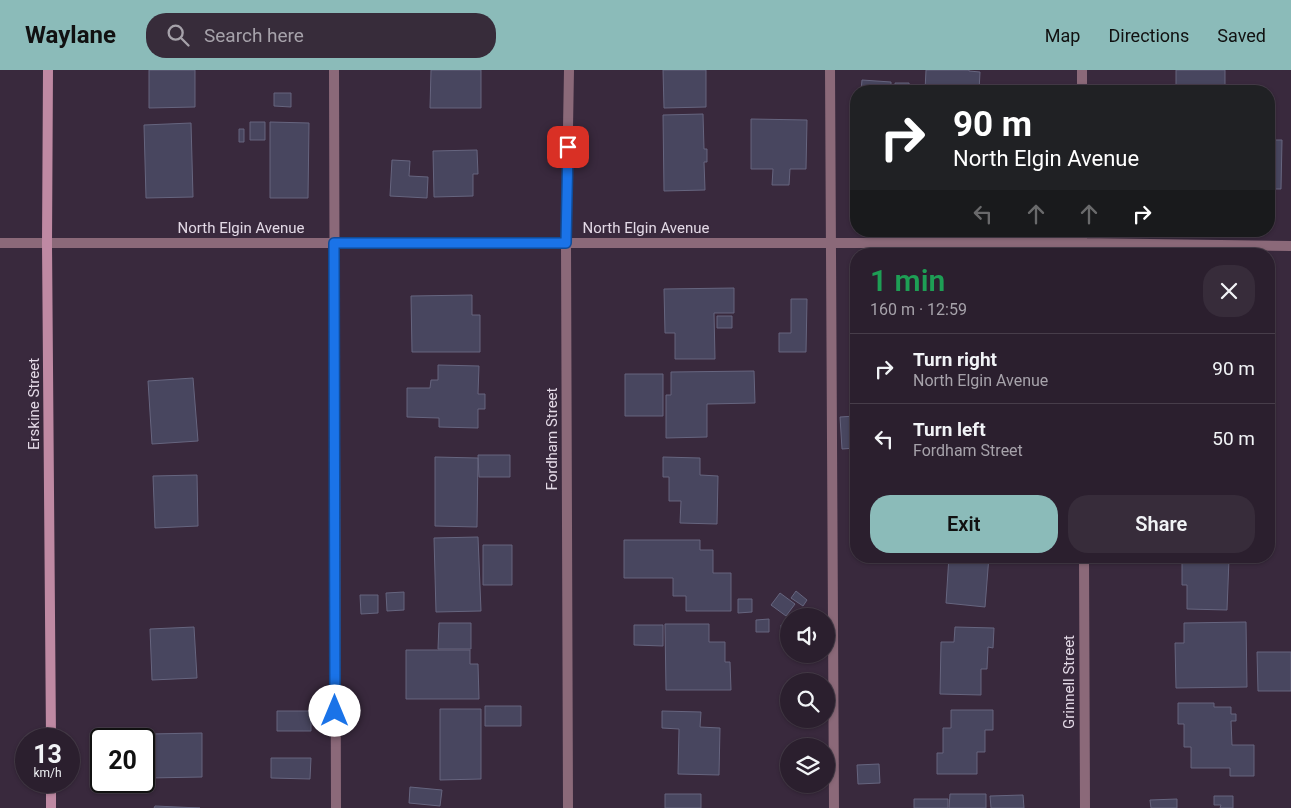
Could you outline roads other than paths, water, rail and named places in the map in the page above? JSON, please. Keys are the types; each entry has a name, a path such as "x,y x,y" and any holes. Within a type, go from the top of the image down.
{"street":[{"name":"Erskine Street","path":"48,70 47,243 51,728"},
{"path":"334,70 336,808"},
{"name":"Fordham Street","path":"568,808 566,243 569,70"},
{"path":"830,70 834,808"},
{"path":"1082,70 1082,85"},
{"name":"North Elgin Avenue","path":"0,243 831,243 1040,248"},
{"name":"North Elgin Avenue","path":"1152,248 1291,246"},
{"name":"Grinnell Street","path":"1084,563 1085,808"},
{"path":"51,793 51,808"}]}
